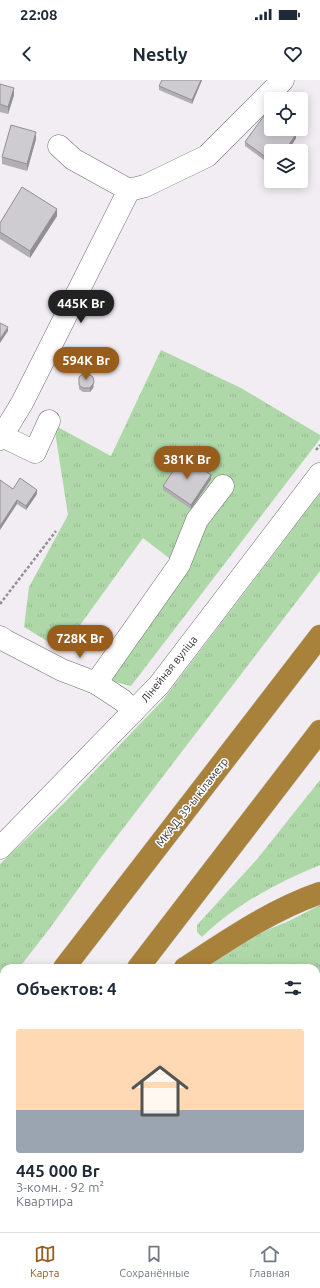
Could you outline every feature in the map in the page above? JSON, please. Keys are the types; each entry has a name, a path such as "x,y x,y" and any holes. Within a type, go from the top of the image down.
{"highway":[{"name":"МКАД, 39-ы кіламетр","path":"67,964 320,636"},
{"path":"141,964 320,730"},
{"path":"191,964 262,919 310,896 320,893"}],"street":[{"path":"59,146 73,159 129,190 145,186 207,156 283,80"},
{"path":"50,421 35,452 1,436 22,403 129,190"},
{"name":"Лінейная вуліца","path":"0,848 159,685 320,474"},
{"path":"96,683 178,565 197,520 223,486"},
{"path":"0,637 62,670 96,683 122,700 134,711"}],"path":[{"path":"0,604 56,531"}],"green space":[{"path":"161,350 241,388 320,435 320,439 131,686 104,679 178,565 143,538 62,650 24,627 29,587 68,515 54,425 111,456"},
{"path":"320,493 320,571 99,860 22,964 0,964 0,864 64,803 162,701"},
{"path":"320,780 320,865 288,879 243,904 202,937 197,932 197,925 258,858"},
{"path":"320,905 320,964 212,964 250,937 289,921"}],"building":[{"path":"162,80 201,80 192,100 159,86"},
{"path":"0,84 14,88 8,107 0,104"},
{"path":"264,116 264,136 295,136 290,144 264,144 264,156 245,142"},
{"path":"11,125 36,132 27,164 2,157"},
{"path":"22,187 57,209 30,251 0,232 0,223"},
{"path":"0,323 8,327 0,339"},
{"path":"83,374 88,374 93,377 94,382 90,388 83,388 79,385 79,377"},
{"path":"183,456 211,475 191,505 163,486"},
{"path":"20,478 37,490 26,506 17,500 0,526 0,480 13,489"}]}
